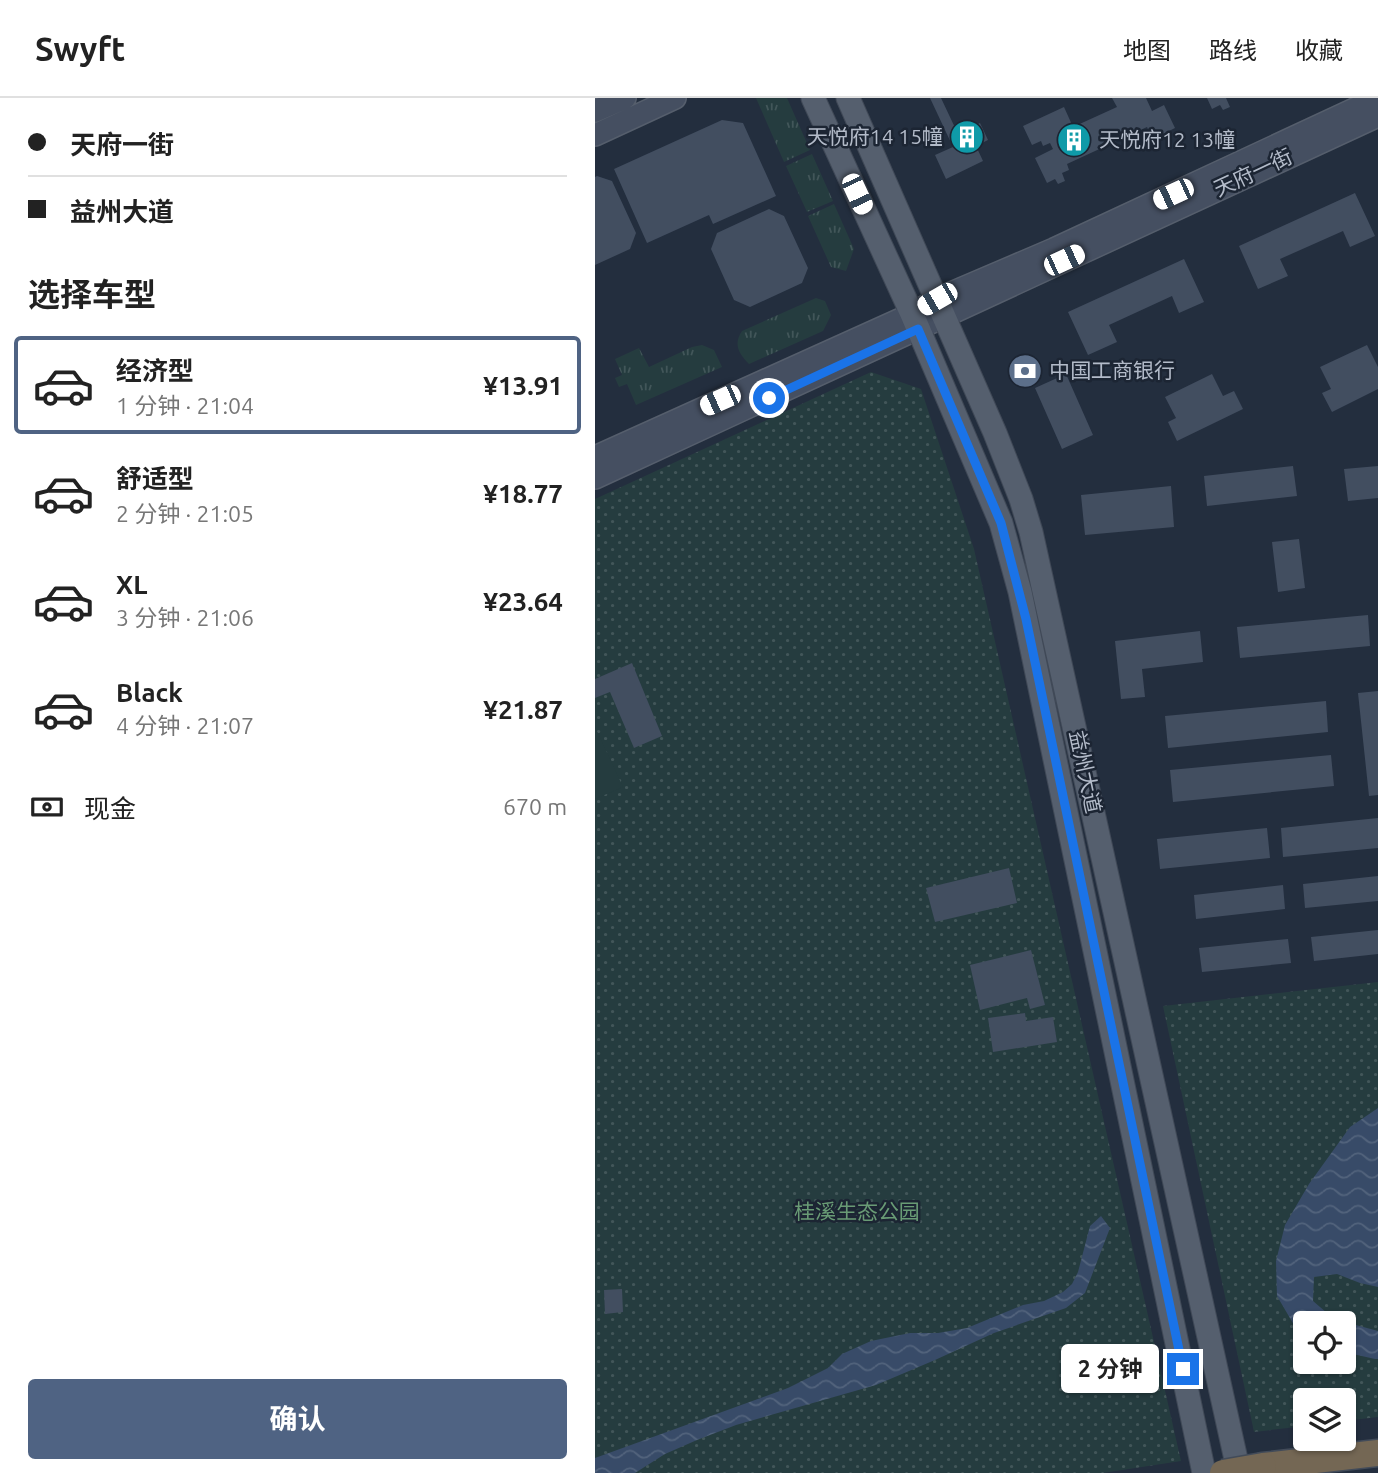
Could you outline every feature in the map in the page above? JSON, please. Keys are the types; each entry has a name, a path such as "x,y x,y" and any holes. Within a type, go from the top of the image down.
{"highway":[{"path":"1223,1473 1378,1453"}],"main road":[{"path":"595,111 625,98"},
{"path":"595,135 675,98"},
{"name":"益州大道","path":"813,98 915,322 1001,523 1020,592 1204,1473"},
{"name":"益州大道","path":"848,98 995,433 1031,532 1251,1470"},
{"name":"天府一街","path":"595,478 915,322 1054,248 1378,98"},
{"name":"天府一街","path":"940,307 1378,116"},
{"name":"天府一街","path":"596,452 915,322"}],"green space":[{"path":"756,98 787,98 810,150 784,162"},
{"path":"812,154 833,201 807,212 786,166"},
{"path":"834,204 854,249 846,271 831,267 808,216"},
{"path":"816,298 825,301 831,315 823,331 749,364 745,360 738,345 742,331"},
{"path":"702,345 714,350 722,367 636,405 627,384 619,387 615,378 622,375 615,359 639,348 649,367"},
{"name":"桂溪生态公园","path":"871,372 921,389 974,549 1181,1461 1103,1473 595,1473 595,499"},
{"path":"595,727 623,787 595,799"},
{"path":"1378,982 1378,1417 1356,1420 1356,1388 1293,1388 1293,1427 1254,1432 1163,1006"}],"water":[{"path":"1378,1108 1378,1287 1337,1274 1314,1277 1313,1301 1325,1311 1293,1311 1293,1323 1277,1296 1276,1261 1285,1225 1309,1184 1350,1127"},
{"path":"1101,1216 1110,1228 1085,1293 1066,1308 994,1333 876,1385 736,1425 665,1454 635,1473 595,1473 595,1458 788,1388 828,1368 842,1354 871,1341 910,1333 938,1333 967,1328 1063,1292 1072,1284 1078,1272 1090,1226"},
{"path":"1356,1325 1378,1331 1378,1359 1356,1355"}],"building":[{"name":"天悦府14 15幢","path":"930,98 941,98 958,134 980,123 988,140 976,146 983,161 946,179 935,155 953,147"},
{"name":"天悦府12 13幢","path":"1112,98 1146,98 1152,111 1164,105 1175,128 1167,132 1169,136 1162,139 1159,133 1151,136 1147,127 1067,164 1069,170 1062,173 1065,181 1058,184 1055,179 1047,183 1035,158 1053,149 1050,143 1043,146 1041,141 1032,145 1023,126 1064,107 1073,127 1117,107"},
{"path":"1207,98 1226,98 1230,107 1223,110 1220,105 1212,109"},
{"path":"722,120 743,123 776,196 713,224 709,215 647,243 614,169"},
{"path":"595,177 612,181 636,233 630,249 595,265"},
{"path":"1355,193 1375,236 1350,247 1343,231 1280,259 1288,276 1258,289 1239,246"},
{"path":"769,209 784,216 808,268 802,283 750,307 734,300 711,249 717,233"},
{"path":"1184,259 1204,302 1179,313 1172,296 1109,325 1117,342 1088,355 1068,312"},
{"path":"1367,345 1378,367 1378,389 1332,412 1322,393 1331,389 1320,367"},
{"path":"1066,374 1093,435 1062,449 1035,388"},
{"path":"1212,374 1223,396 1234,391 1243,409 1177,441 1168,422 1176,418 1165,397"},
{"path":"1293,466 1297,496 1207,506 1204,476"},
{"path":"1378,466 1378,498 1348,501 1344,469"},
{"path":"1171,486 1174,527 1085,535 1081,495"},
{"path":"1299,539 1305,588 1278,592 1272,542"},
{"path":"1368,615 1370,646 1240,658 1237,627"},
{"path":"1200,631 1203,662 1142,669 1145,697 1121,699 1115,641"},
{"path":"632,663 662,736 634,748 610,692 595,698 595,679"},
{"path":"1378,691 1378,795 1369,796 1358,693"},
{"path":"1326,701 1328,732 1168,748 1165,716"},
{"path":"1331,755 1334,786 1173,802 1170,770"},
{"path":"1378,818 1378,848 1283,857 1281,828"},
{"path":"1267,828 1270,858 1160,869 1157,839"},
{"path":"1009,868 1017,903 935,922 926,888"},
{"path":"1378,876 1378,901 1305,908 1303,884"},
{"path":"1283,885 1285,909 1196,919 1194,895"},
{"path":"1378,930 1378,954 1314,961 1311,937"},
{"path":"1288,939 1291,963 1202,972 1199,948"},
{"path":"1031,950 1045,1005 1030,1009 1027,998 980,1010 970,965"},
{"path":"1025,1013 1026,1021 1053,1017 1057,1042 993,1052 988,1018"},
{"path":"622,1289 623,1312 605,1314 604,1290"}],"place":[{"name":"天悦府14 15幢","path":"967,137"},
{"name":"天悦府12 13幢","path":"1074,140"},
{"name":"中国工商银行","path":"1025,371"}],"route":[{"path":"769,398 918,329 1001,523 1026,619 1183,1369"}]}
